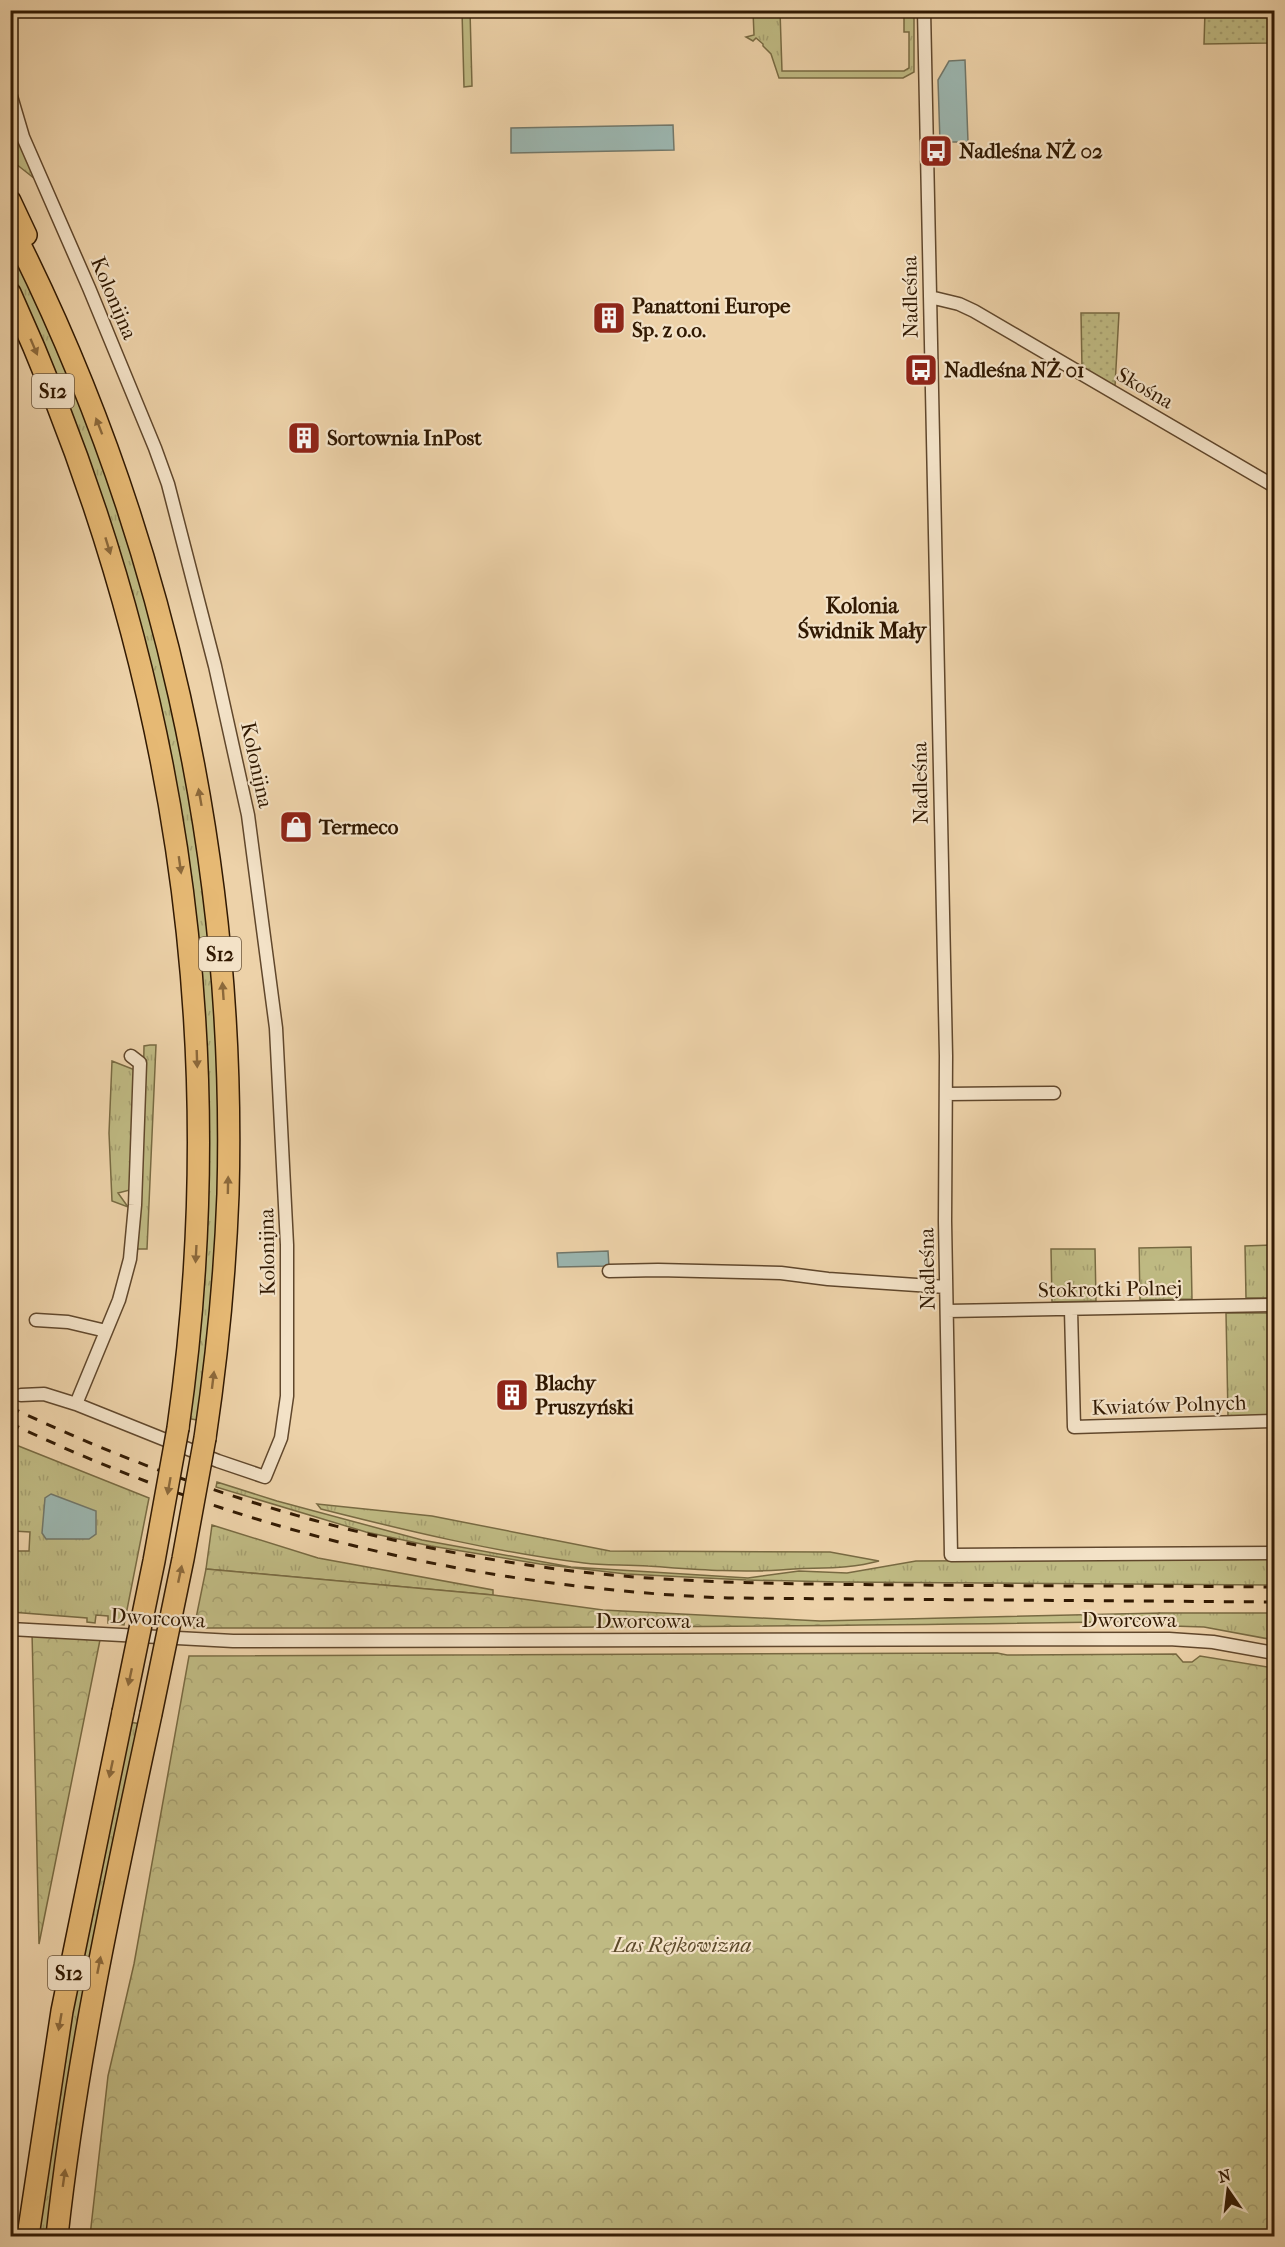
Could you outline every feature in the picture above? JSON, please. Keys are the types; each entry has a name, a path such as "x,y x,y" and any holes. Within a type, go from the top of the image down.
{"highway":[{"path":"10,201 24,230 60,329"},
{"name":"S12","path":"10,225 60,329 108,450 157,604 185,717 212,880 224,1005 228,1166 221,1303 205,1438 152,1714 98,1970 73,2116 57,2236"},
{"name":"S12","path":"10,293 69,432 112,558 151,704 178,850 186,915 194,1007 199,1150 192,1304 178,1428 154,1562 62,2011 28,2236"}],"street":[{"name":"Nadleśna","path":"924,10 946,1094 946,1311 951,1555 1275,1553"},
{"name":"Kolonijna","path":"10,93 23,136 89,288 168,484 215,666 248,815 276,1028 287,1245 287,1396 281,1438 265,1477 225,1464 76,1404"},
{"name":"Skośna","path":"930,297 959,304 974,311 1275,486"},
{"path":"21,1395 44,1394 76,1404 125,1280 133,1232 140,1063 131,1056"},
{"path":"946,1094 1054,1093"},
{"path":"609,1271 782,1273 828,1279 946,1287"},
{"name":"Stokrotki Polnej","path":"946,1311 1275,1305"},
{"name":"Kwiatów Polnych","path":"1071,1310 1074,1427 1275,1421"},
{"path":"36,1320 68,1322 106,1331"},
{"name":"Dworcowa","path":"10,1629 244,1641 1169,1639 1213,1642 1275,1653"}],"green space":[{"path":"462,11 470,11 472,86 464,87"},
{"path":"753,11 780,11 782,71 904,71 909,68 909,32 904,32 904,11 914,11 914,72 903,78 779,78 771,54 763,44 756,38 753,41 746,37 754,35"},
{"path":"1205,11 1269,11 1268,43 1204,44"},
{"path":"10,114 14,130 35,179 11,160"},
{"path":"10,238 84,405 166,662 211,917 222,1115 215,1293 197,1420 186,1418 200,1292 188,882 49,364 11,280"},
{"path":"1081,313 1119,313 1115,386 1082,369"},
{"path":"156,1045 147,1249 136,1249 142,1159 144,1046"},
{"path":"112,1061 135,1070 130,1190 118,1193 128,1207 112,1201 109,1133"},
{"path":"1274,1245 1274,1298 1246,1298 1245,1246"},
{"path":"1191,1247 1192,1299 1140,1300 1139,1248"},
{"path":"1051,1249 1095,1249 1096,1301 1052,1302"},
{"path":"1226,1313 1274,1313 1274,1416 1228,1416"},
{"path":"11,1443 149,1498 124,1625 108,1623 108,1616 96,1615 95,1623 87,1622 87,1618 11,1612 11,1551 29,1551 30,1532 13,1531 11,1539"},
{"path":"217,1482 277,1501 422,1540 571,1567 748,1578 799,1571 847,1573 916,1561 1274,1559 1274,1585 839,1582 626,1574 540,1564 431,1546 366,1532 216,1487"},
{"path":"317,1504 432,1516 610,1551 830,1552 879,1561 842,1567 763,1571 592,1564 452,1540 321,1509"},
{"path":"212,1525 318,1558 493,1590 493,1595 206,1569"},
{"path":"206,1569 493,1595 603,1610 820,1621 1159,1613 1154,1621 1034,1623 674,1627 194,1628"},
{"path":"1159,1613 1274,1613 1274,1640 1204,1627 1172,1626 1154,1621"},
{"path":"32,1632 101,1635 39,1944 39,1943"},
{"name":"Las Rejkowizna","path":"997,1653 1007,1655 1176,1654 1183,1662 1192,1662 1200,1656 1274,1668 1274,2236 90,2236 108,2076 134,1964 189,1656"},
{"path":"128,1722 142,1724 52,2236 35,2236 61,2054"}],"water":[{"path":"965,60 968,142 940,142 938,80 949,61"},
{"path":"673,125 674,150 511,153 511,128"},
{"path":"608,1251 609,1266 558,1267 557,1253"},
{"path":"51,1494 96,1511 96,1534 89,1539 46,1539 42,1533 45,1498"}],"railway":[{"path":"10,1407 147,1466 218,1491 361,1532 434,1549 507,1562 622,1576 746,1583 1274,1587"},
{"path":"10,1423 95,1461 182,1494 270,1523 360,1547 451,1567 542,1582 635,1592 728,1598 1274,1602"}],"place":[{"name":"Nadleśna NŻ 02","path":"936,151"},
{"name":"Panattoni Europe Sp. z o.o.","path":"609,318"},
{"name":"Nadleśna NŻ 01","path":"921,370"},
{"name":"Sortownia InPost","path":"304,438"},
{"name":"Termeco","path":"296,827"},
{"name":"Blachy Pruszyński","path":"512,1395"}],"district":[{"name":"Kolonia Świdnik Mały","path":"862,618"}]}
